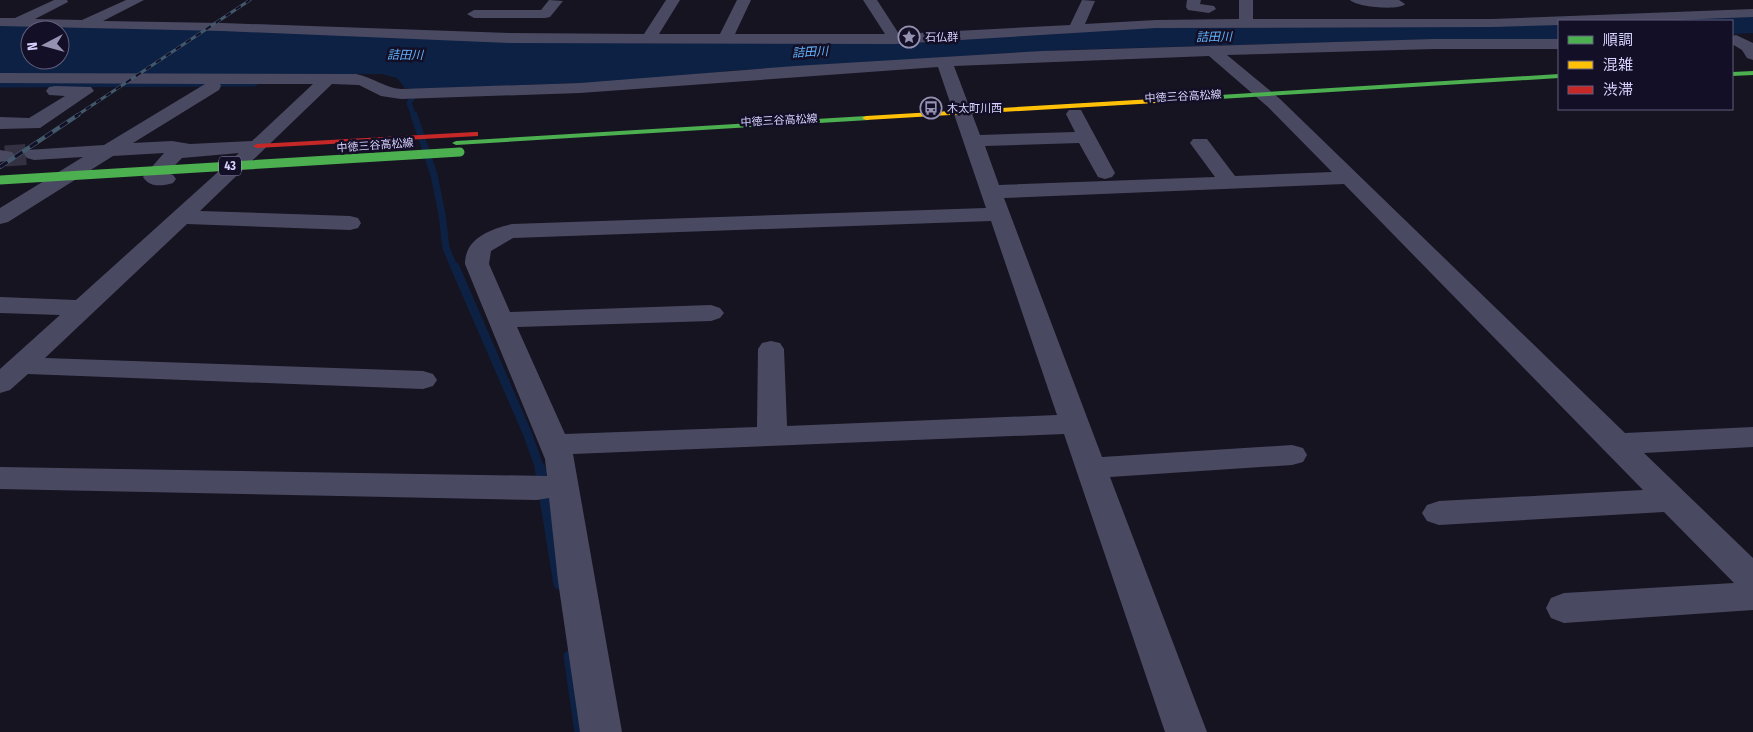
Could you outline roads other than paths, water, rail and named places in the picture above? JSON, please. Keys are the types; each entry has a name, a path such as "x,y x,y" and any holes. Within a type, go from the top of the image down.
{"main road":[{"path":"1733,65 1753,64"},
{"path":"1733,74 1753,73"},
{"name":"中徳三谷高松線","path":"0,180 797,122 966,124 1558,76"},
{"name":"中徳三谷高松線","path":"2,161 458,147 966,124 1269,98 1558,85"},
{"path":"257,146 748,119 797,122"},
{"path":"791,134 819,131"},
{"path":"227,175 473,160"}],"street":[{"path":"82,25 138,0"},
{"path":"447,36 474,7 545,14 556,0"},
{"path":"648,39 673,0"},
{"path":"725,39 744,0"},
{"path":"870,0 895,40"},
{"path":"1194,0 1193,7 1209,8"},
{"path":"1246,0 1246,24"},
{"path":"1357,0 1398,4"},
{"path":"1075,29 1088,1"},
{"path":"7,22 61,2"},
{"path":"1156,24 1161,7"},
{"path":"1533,7 1547,21"},
{"path":"1573,20 1753,13"},
{"path":"299,30 328,15"},
{"path":"7,22 82,25 222,26 447,36 895,40 1156,24 1558,21"},
{"path":"809,28 809,24 886,25"},
{"path":"1734,40 1753,38"},
{"path":"1734,40 1748,47 1753,55"},
{"path":"0,78 329,78 366,80 382,92 400,94 580,88 771,73 1086,55 1220,63 1433,44 1558,44"},
{"path":"944,63 1186,732"},
{"path":"1220,63 1269,98 1347,178 1420,247 1753,580"},
{"path":"0,384 80,308 227,175 329,78"},
{"path":"0,217 114,149 213,86"},
{"path":"0,90 85,91 33,124 0,123"},
{"path":"1075,114 1084,130 1085,137 1105,173"},
{"path":"966,124 1085,137"},
{"path":"1200,143 1228,181"},
{"path":"227,175 158,180 152,177 175,153 190,150 257,146"},
{"path":"34,154 172,147 190,150"},
{"path":"601,732 576,582 560,459 475,257 491,239 499,234 512,231 995,203 1228,181 1347,178"},
{"path":"180,217 269,220 350,226"},
{"path":"246,240 269,220"},
{"path":"0,305 80,308"},
{"path":"501,320 711,313"},
{"path":"771,349 772,437"},
{"path":"20,365 423,380"},
{"path":"555,445 1075,424"},
{"path":"1617,444 1753,437"},
{"path":"1091,468 1292,455"},
{"path":"0,478 537,489 564,484"},
{"path":"1438,513 1673,500"},
{"path":"1564,608 1753,596"}],"water":[{"path":"1753,15 1753,33 1733,34 1733,20 1600,20"},
{"name":"詰田川","path":"1558,22 1558,39 1439,39 1064,50 726,71 690,79 413,89 405,88 397,78 382,74 0,74 0,24 20,24 20,70 70,70 70,25 907,41 1158,26"}],"waterway":[{"path":"0,85 255,84"},
{"path":"414,116 409,103 419,89"},
{"path":"414,115 434,175 442,214 446,248 455,269"},
{"path":"455,267 528,435 540,469"},
{"path":"540,468 559,584"},
{"path":"569,656 580,732"}],"tunnel":[{"path":"5,156 34,154"}],"railway":[{"path":"76,116 250,0"},
{"path":"0,167 78,115"}],"place":[{"name":"石仏群","path":"909,37"},
{"name":"木太町川西","path":"931,108"}]}
